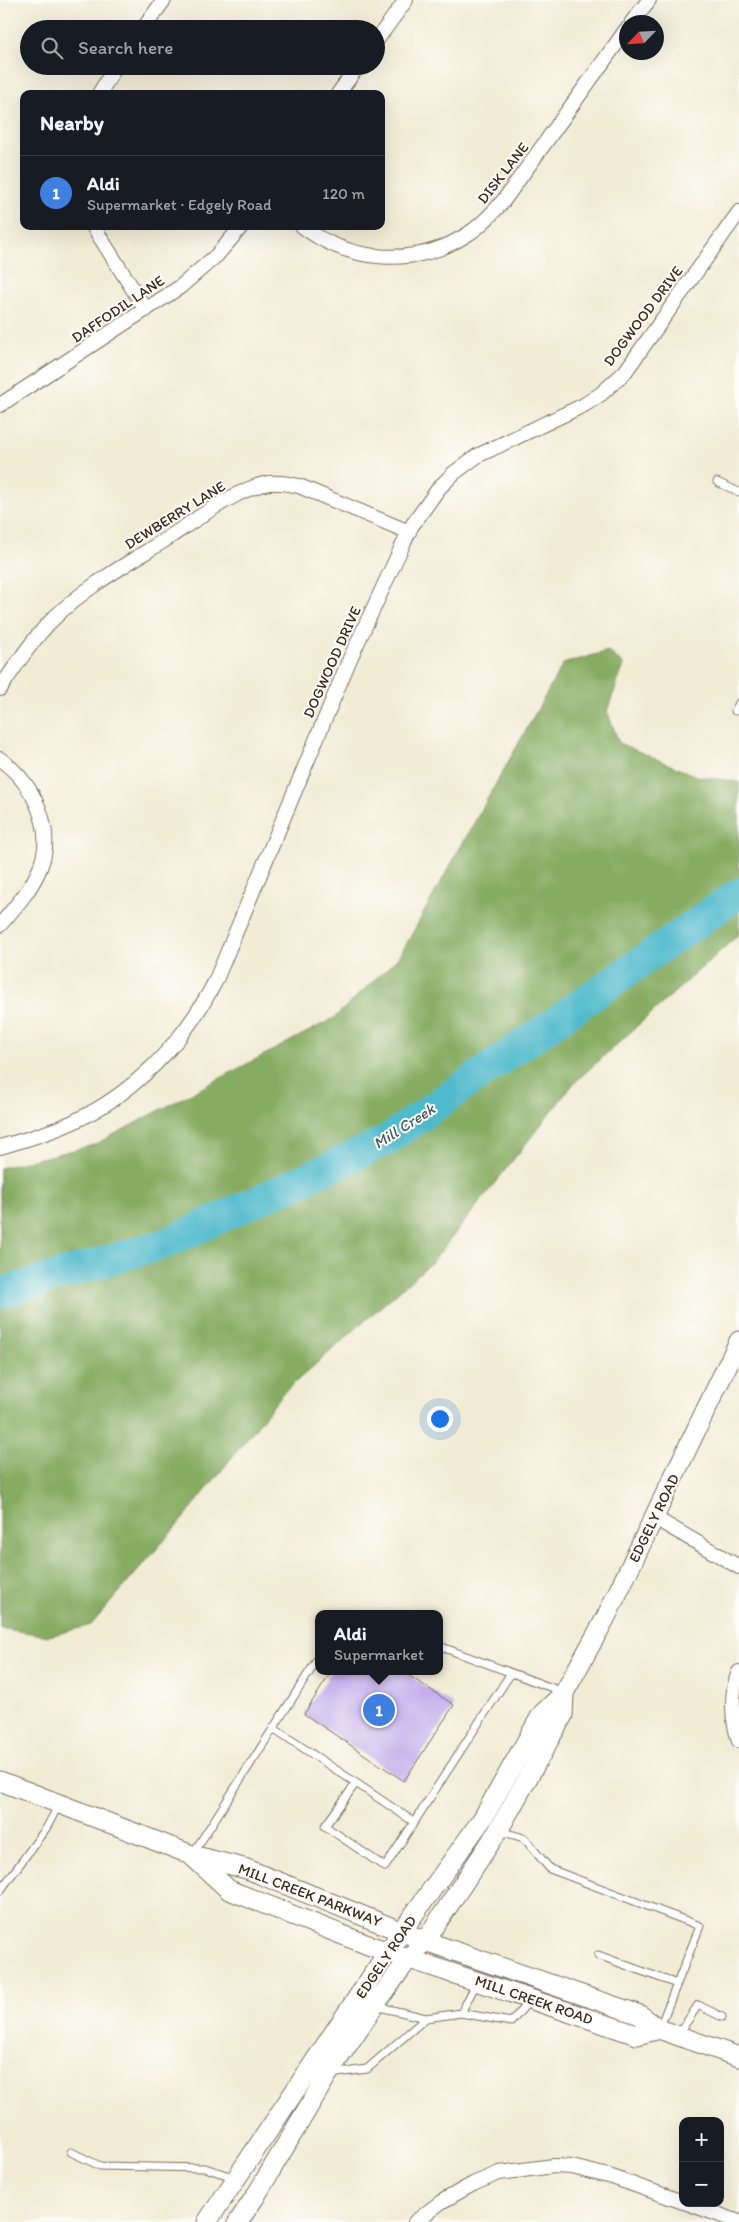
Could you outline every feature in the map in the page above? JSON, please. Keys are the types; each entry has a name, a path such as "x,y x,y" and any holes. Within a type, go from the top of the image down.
{"main road":[{"name":"EDGELY ROAD","path":"207,2222 402,1931 483,1818 542,1714 564,1692 605,1619 739,1342"},
{"name":"EDGELY ROAD","path":"238,2222 255,2197 328,2074 374,2006 425,1941 498,1831 563,1715 564,1692"},
{"name":"MILL CREEK PARKWAY","path":"0,1781 192,1855 247,1869 425,1941"},
{"name":"MILL CREEK PARKWAY","path":"192,1855 229,1890 368,1945 410,1958"},
{"name":"MILL CREEK ROAD","path":"425,1941 640,2016 659,2029 739,2057"},
{"name":"MILL CREEK ROAD","path":"410,1958 637,2035 659,2029"}],"street":[{"path":"150,20 164,0"},
{"path":"385,29 406,0"},
{"path":"637,15 649,0"},
{"name":"DISK LANE","path":"308,230 329,243 360,254 379,257 422,254 448,245 468,234 488,218 504,200 619,40"},
{"path":"101,90 111,75"},
{"path":"341,90 352,75"},
{"name":"DOGWOOD DRIVE","path":"0,1147 72,1122 101,1107 161,1059 178,1040 200,1011 215,982 238,930 290,799 349,662 409,532 439,488 454,473 477,456 584,405 601,394 625,372 739,212"},
{"path":"96,230 146,310"},
{"name":"DAFFODIL LANE","path":"0,405 180,287 217,256 239,230"},
{"name":"DEWBERRY LANE","path":"0,689 27,648 53,619 72,602 182,529 248,490 269,483 288,483 409,532"},
{"path":"0,759 21,778 36,801 41,814 44,853 40,868 25,895 0,925"},
{"path":"655,1518 739,1567"},
{"path":"739,1672 733,1704 733,1723 739,1742"},
{"path":"416,2222 441,2202 473,2184 499,2173 554,2166 572,2167 612,2177 679,2201"},
{"path":"698,2207 739,2222"}],"lane":[{"path":"717,482 739,492"},
{"path":"735,711 739,703"},
{"path":"443,1648 564,1692"},
{"path":"192,1855 315,1663"},
{"path":"356,1783 325,1826 385,1866 511,1673"},
{"path":"273,1728 414,1822"},
{"path":"0,1891 47,1826 60,1803"},
{"path":"498,1831 524,1838 550,1869 700,1926 659,2029"},
{"path":"598,1955 677,1984"},
{"path":"460,2013 478,1980"},
{"path":"374,2006 426,2018 460,2013 511,2022 531,1999"},
{"path":"678,2036 698,2005 722,2017"},
{"path":"328,2074 367,2069 426,2018"},
{"path":"71,2152 100,2166 205,2168 236,2178"}],"green space":[{"path":"608,651 624,665 607,711 619,743 696,776 739,782 739,934 574,1083 433,1261 284,1392 187,1514 91,1625 49,1636 0,1628 0,1168 94,1145 334,1018 399,957 563,664"}],"building":[{"path":"329,1675 408,1675 454,1705 404,1781 304,1714"}],"waterway":[{"name":"Mill Creek","path":"0,1293 166,1243 385,1141 739,893"}],"place":[{"name":"Aldi","path":"379,1710"}]}
